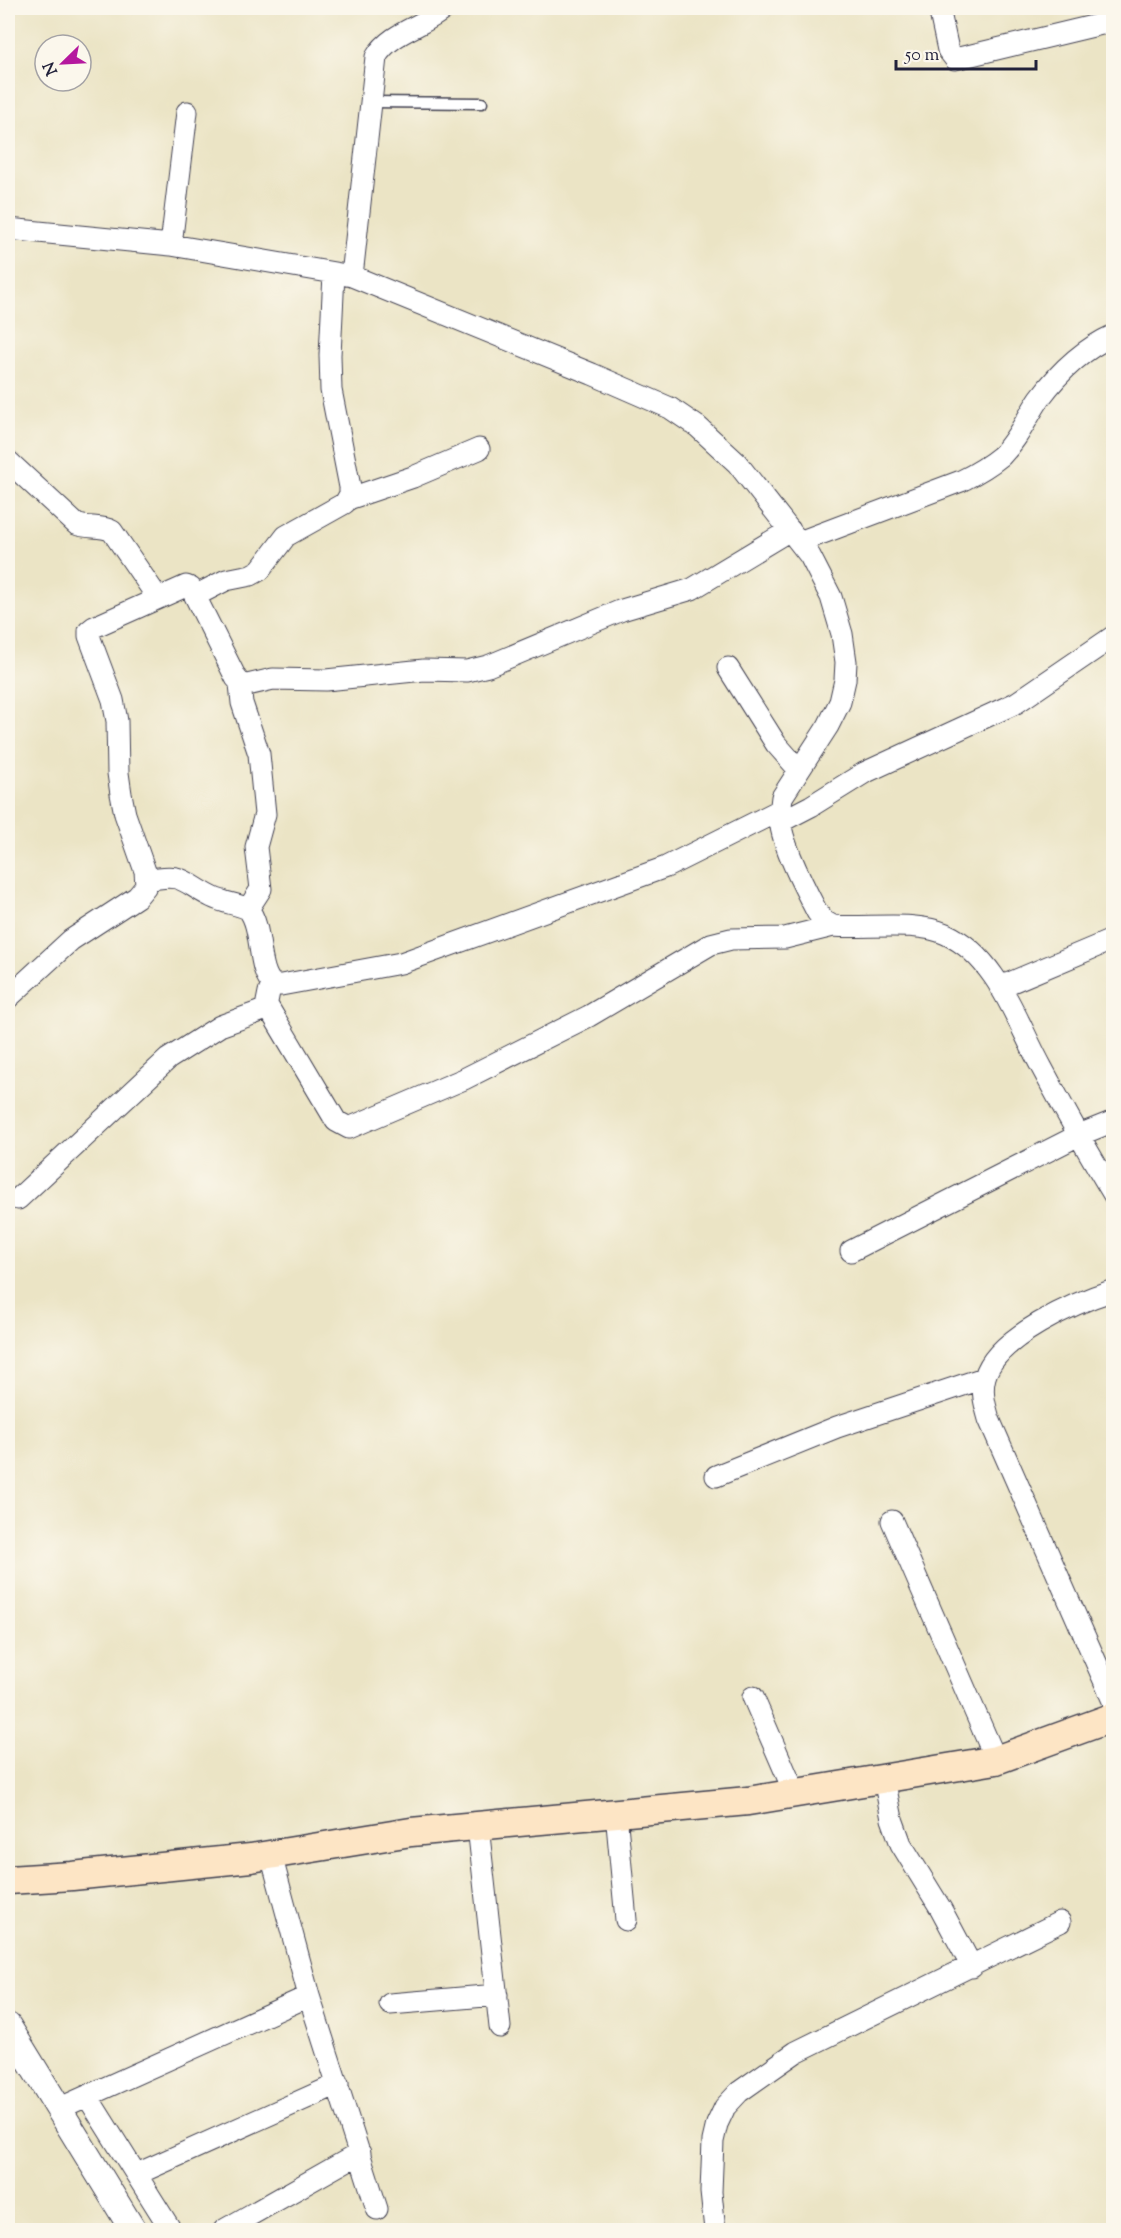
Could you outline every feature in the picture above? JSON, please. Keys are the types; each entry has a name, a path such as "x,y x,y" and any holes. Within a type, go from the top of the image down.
{"main road":[{"path":"8,1880 72,1876 271,1854 411,1832 748,1801 996,1760 1113,1717"}],"street":[{"path":"348,499 350,487 331,390 343,275 374,68 380,50 387,43 432,18 445,8"},
{"path":"939,8 948,50 955,59 1113,21"},
{"path":"171,245 187,112"},
{"path":"8,229 171,245 343,275 670,408 698,427 736,463 810,556 831,597 842,634 846,662 840,702 828,726 782,797 780,816 791,855 817,912 824,921 832,926"},
{"path":"240,684 246,686 273,679 326,680 424,670 467,671 488,666 622,610 692,589 795,536 962,481 983,469 1015,440 1041,398 1070,363 1113,335"},
{"path":"195,596 226,580 251,575 260,570 286,536 339,507 348,499 413,477 479,449"},
{"path":"8,461 76,524 82,527 102,527 112,531 158,598"},
{"path":"8,998 71,940 143,892 147,880 125,814 121,794 118,773 117,721 113,700 88,634 94,627 186,586 190,587 195,596 240,684 242,703 258,747 265,814 256,847 261,892 248,909"},
{"path":"147,880 162,876 177,877 213,897 248,909 254,921 267,977 274,985 400,963 666,867 780,816 811,806 864,773 1016,703 1113,636"},
{"path":"728,668 776,744 799,770"},
{"path":"267,1005 336,1121 349,1128 464,1079 589,1016 711,944 730,939 786,938 832,926 917,927 945,933 972,951 990,970 1113,1195"},
{"path":"1000,987 1113,939"},
{"path":"18,1199 168,1059 220,1026 264,1010 267,1005 270,982"},
{"path":"851,1251 1079,1135 1113,1121"},
{"path":"1113,1290 1070,1308 1013,1341 1000,1351 989,1366 984,1378 984,1403 989,1419 1113,1703"},
{"path":"716,1476 837,1427 984,1378"},
{"path":"892,1521 996,1760"},
{"path":"753,1697 795,1794"},
{"path":"884,1779 892,1819 901,1844 942,1909 972,1967"},
{"path":"616,1813 626,1920"},
{"path":"478,1826 500,2027"},
{"path":"271,1854 309,1996 377,2209"},
{"path":"715,2230 711,2192 713,2141 717,2124 725,2108 739,2092 796,2052 1060,1923"},
{"path":"390,2004 497,1995"},
{"path":"58,2109 309,1996"},
{"path":"8,2026 134,2230"},
{"path":"137,2174 338,2084"},
{"path":"87,2096 171,2230"},
{"path":"224,2230 360,2153"},
{"path":"120,2208 150,2196"}],"lane":[{"path":"370,102 482,103"}]}
